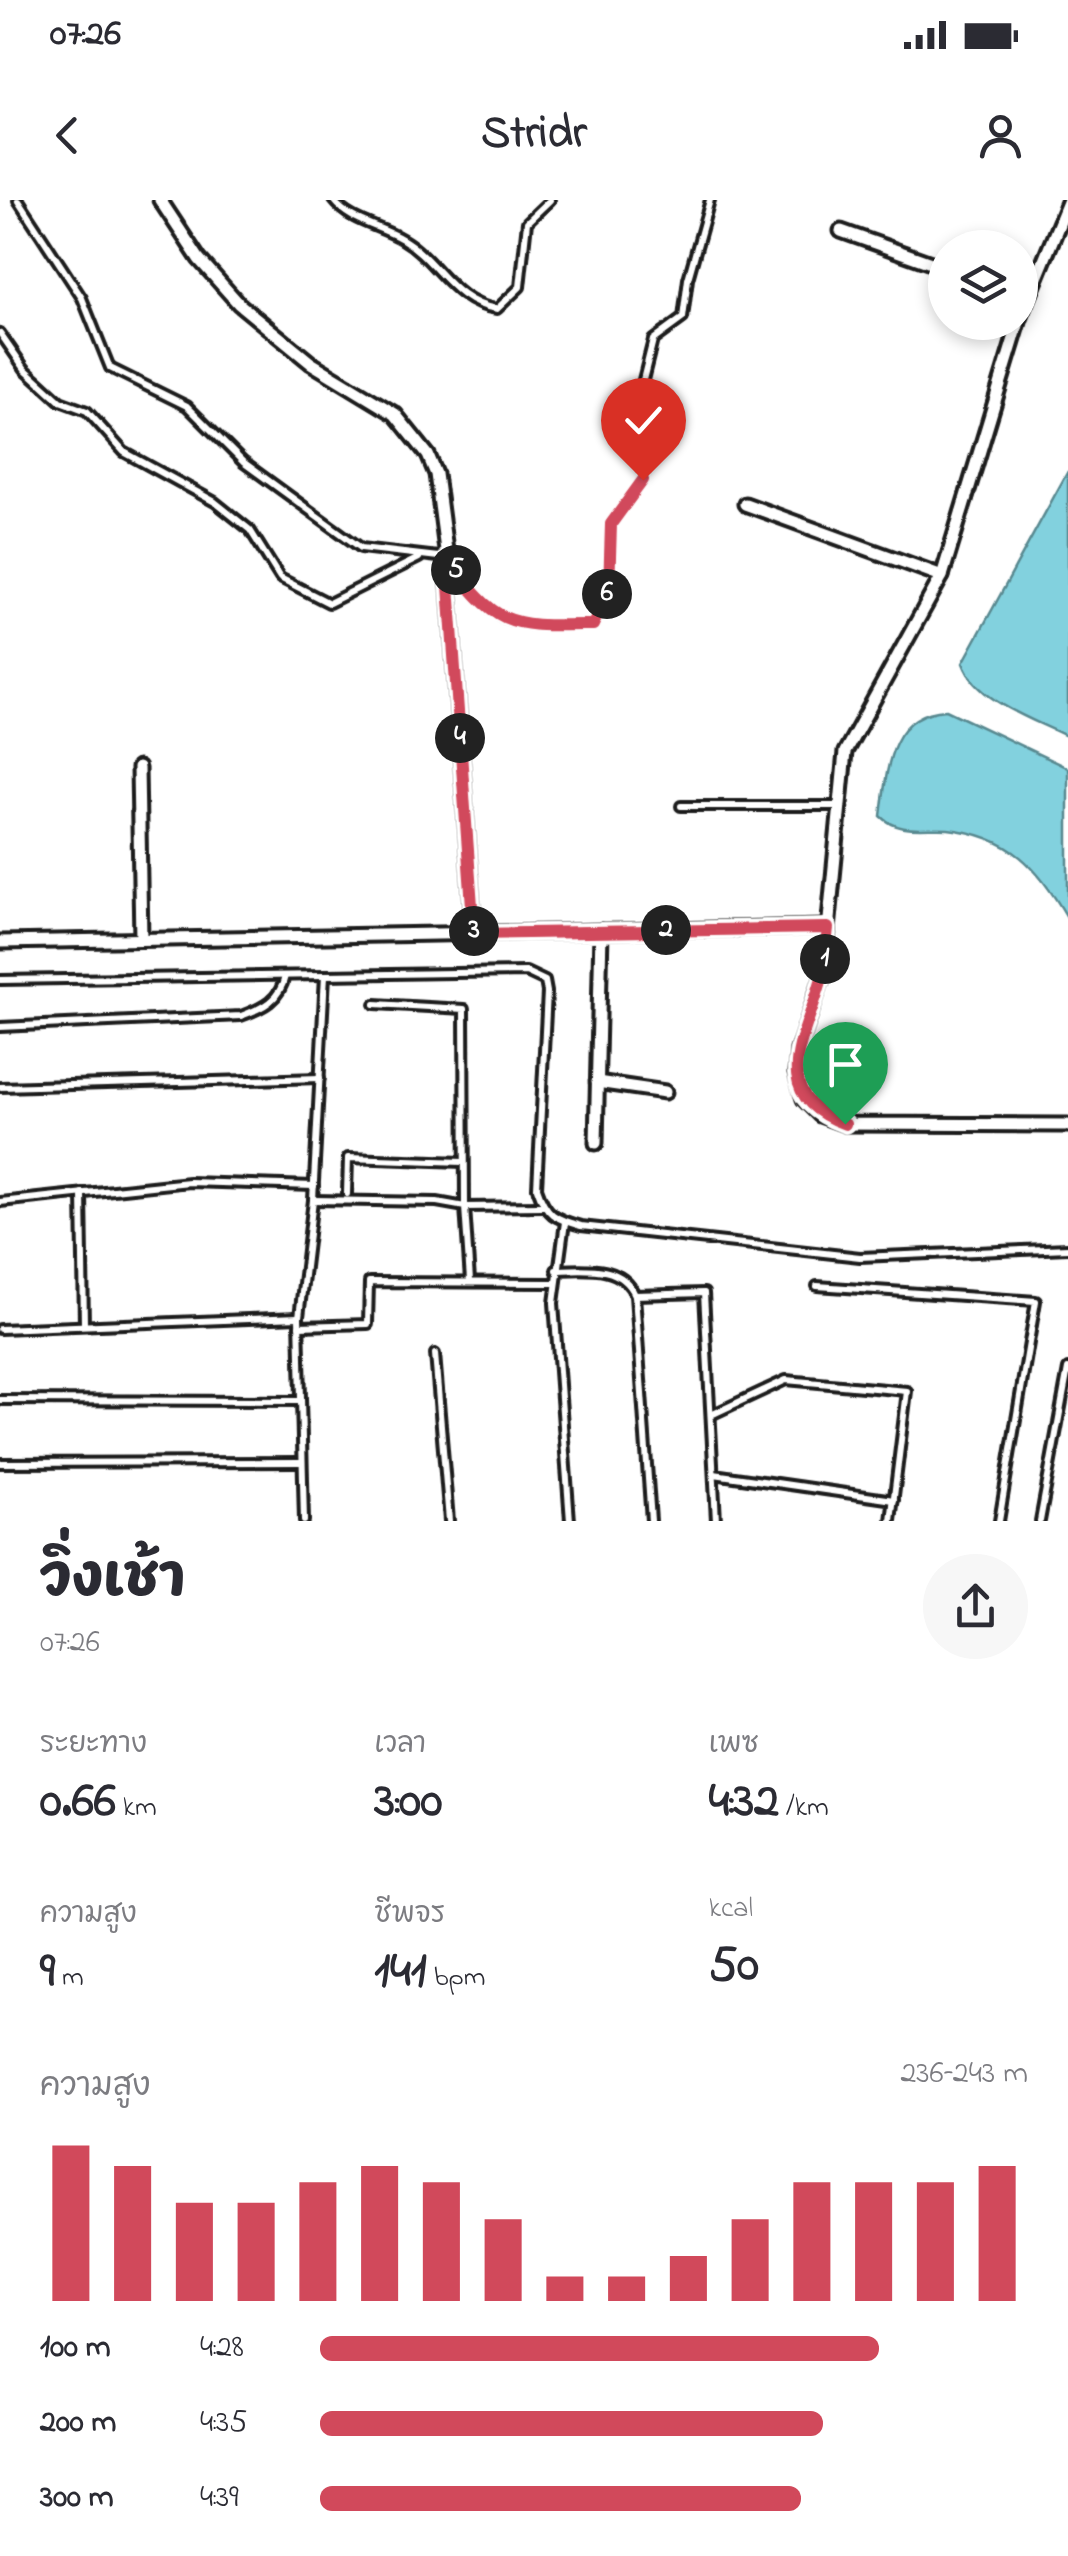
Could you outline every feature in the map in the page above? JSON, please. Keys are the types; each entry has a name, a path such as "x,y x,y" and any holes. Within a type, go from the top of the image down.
{"street":[{"path":"160,200 198,259 239,304 311,364 395,414 416,437 436,474 447,558 474,934"},
{"path":"1038,266 1068,202"},
{"path":"841,231 928,262"},
{"path":"1013,340 942,576 845,752 824,972 798,1050 796,1073 804,1098 820,1115 845,1124 1068,1125"},
{"path":"745,504 942,576"},
{"path":"138,768 141,940"},
{"path":"0,942 828,928"},
{"path":"596,1144 600,931"},
{"path":"597,1082 665,1092"}],"lane":[{"path":"18,200 82,298 110,368 186,406 244,462 360,548 420,558 447,558 482,606 521,626 593,625 609,590 611,524 643,480 646,443 640,392 653,340 684,318 688,278 710,200"},
{"path":"333,200 343,213 405,240 452,288 482,307 497,308 520,287 527,222 550,200"},
{"path":"0,333 25,369 60,401 87,411 124,452 216,502 250,530 280,578 329,602 420,558"},
{"path":"681,806 840,806"},
{"path":"0,980 526,972 544,981 537,1188 543,1206 565,1222 860,1258 1068,1248"},
{"path":"304,1521 299,1321 313,1200 325,975"},
{"path":"0,1026 241,1016 269,1003 282,991 285,976"},
{"path":"375,1004 464,1009 463,1162 470,1281"},
{"path":"0,1087 320,1078"},
{"path":"348,1194 348,1158 463,1162"},
{"path":"0,1202 190,1182 314,1186"},
{"path":"82,1193 84,1325"},
{"path":"313,1200 438,1202 465,1207 543,1206"},
{"path":"565,1222 555,1283 570,1521"},
{"path":"556,1270 614,1273 630,1282 635,1295 652,1521"},
{"path":"0,1329 299,1321 368,1324 369,1282 555,1283"},
{"path":"817,1286 1036,1301 1000,1521"},
{"path":"635,1295 704,1293 716,1521"},
{"path":"436,1354 449,1521"},
{"path":"1040,1521 1068,1369"},
{"path":"711,1415 786,1380 907,1391 892,1521"},
{"path":"0,1400 300,1401"},
{"path":"0,1463 301,1462"},
{"path":"714,1474 894,1500"}],"water":[{"path":"1068,471 1068,737 993,699 970,677 963,663"},
{"path":"946,710 1068,768 1068,919 1033,870 1006,847 970,833 904,828 881,816 889,763 902,732 927,713"}],"route":[{"path":"643,480 611,524 609,590 593,625 521,626 482,606 447,558 474,934 828,928 824,972 798,1050 796,1073 804,1098 820,1115 845,1124"}]}
